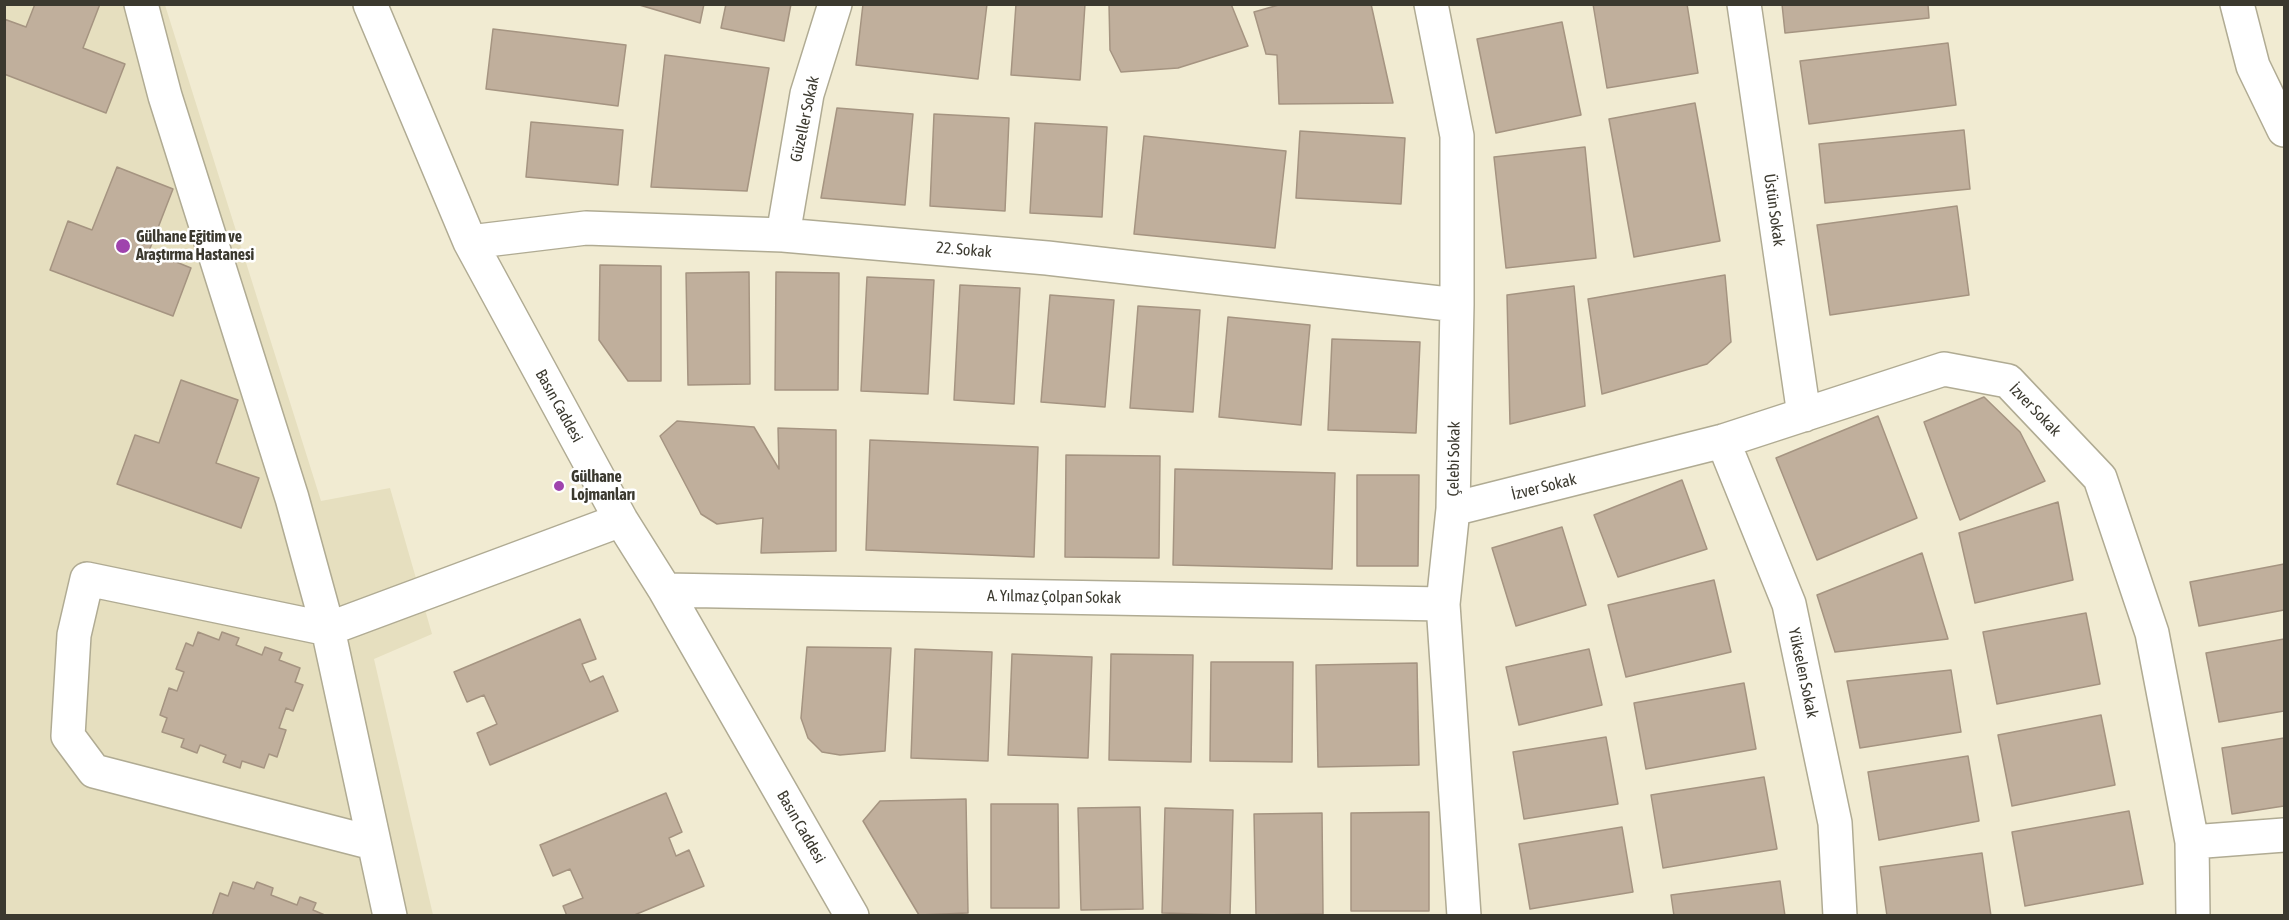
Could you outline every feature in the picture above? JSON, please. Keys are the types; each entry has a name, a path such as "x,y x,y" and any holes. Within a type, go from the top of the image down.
{"street":[{"path":"141,4 165,96 292,498 328,629 390,915"},
{"name":"Basın Caddesi","path":"370,4 470,242 621,520 665,590 852,915"},
{"name":"Güzeller Sokak","path":"783,235 807,94 835,4"},
{"name":"Çelebi Sokak","path":"1431,4 1457,136 1457,305 1453,510 1443,604 1464,915"},
{"name":"Üstün Sokak","path":"1744,4 1804,415"},
{"path":"2237,4 2253,66 2284,130"},
{"name":"22. Sokak","path":"470,242 586,228 783,235 1047,258 1457,305"},
{"name":"İzver Sokak","path":"1453,510 1723,441 1944,369 2008,381 2100,478 2152,633 2192,842 2193,915"},
{"name":"Yükselen Sokak","path":"1723,441 1789,604 1835,823 1840,915"},
{"path":"373,843 94,771 68,736 74,635 87,579 328,629 621,520"},
{"name":"A. Yılmaz Çolpan Sokak","path":"665,590 1443,604"},
{"path":"2192,842 2284,835"}],"shaded area":[{"name":"Gülhane Eğitim ve Araştırma Hastanesi","path":"5,5 165,5 321,501 390,488 432,634 374,659 433,915 5,916"}],"building":[{"path":"35,4 100,4 83,48 125,64 106,113 4,74 4,19 26,27"},
{"path":"636,4 704,4 700,23"},
{"path":"726,4 791,4 784,41 721,28"},
{"path":"863,4 987,4 978,79 856,65"},
{"path":"1016,4 1085,4 1080,80 1011,75"},
{"path":"1109,4 1231,4 1248,46 1178,68 1121,72 1110,50"},
{"path":"1282,4 1371,4 1393,103 1279,104 1277,55 1266,54 1254,12"},
{"path":"1593,4 1687,4 1698,73 1607,88"},
{"path":"1782,4 1928,4 1929,18 1785,33"},
{"path":"1562,22 1581,115 1496,133 1477,39"},
{"path":"493,29 626,45 618,106 486,89"},
{"path":"1948,43 1956,105 1809,124 1800,61"},
{"path":"665,55 769,68 747,191 651,187"},
{"path":"1695,103 1720,241 1634,257 1609,119"},
{"path":"837,108 913,114 905,205 821,198"},
{"path":"934,114 1009,118 1005,211 930,206"},
{"path":"531,122 623,130 618,185 526,177"},
{"path":"1035,123 1107,127 1102,217 1030,213"},
{"path":"1964,130 1970,189 1825,203 1819,144"},
{"path":"1300,131 1405,138 1401,204 1296,198"},
{"path":"1144,136 1286,151 1275,248 1134,234"},
{"path":"1585,147 1596,258 1506,268 1494,157"},
{"path":"117,167 173,189 149,251 191,268 173,316 50,270 68,221 92,230"},
{"path":"1957,206 1969,295 1830,315 1817,225"},
{"path":"600,265 661,266 661,381 628,381 599,340"},
{"path":"749,272 750,384 688,385 686,273"},
{"path":"776,272 839,273 838,390 775,390"},
{"path":"1725,275 1731,342 1707,364 1602,394 1588,299"},
{"path":"867,277 934,280 928,394 861,391"},
{"path":"960,285 1020,288 1014,404 954,400"},
{"path":"1574,286 1585,406 1510,424 1507,295"},
{"path":"1050,295 1114,300 1105,407 1041,402"},
{"path":"1138,306 1200,310 1193,412 1130,408"},
{"path":"1228,317 1310,325 1301,425 1219,417"},
{"path":"1332,339 1420,342 1416,433 1328,430"},
{"path":"181,380 238,400 216,463 259,478 241,528 117,484 135,435 159,443"},
{"path":"1984,397 2020,432 2045,481 1960,520 1924,422"},
{"path":"1878,416 1917,518 1817,560 1776,458"},
{"path":"677,421 754,427 779,469 778,428 836,430 836,551 761,553 763,518 717,524 701,514 660,436"},
{"path":"870,440 1038,447 1034,557 866,550"},
{"path":"1066,455 1160,456 1159,558 1065,557"},
{"path":"1175,469 1335,473 1332,569 1173,565"},
{"path":"1357,475 1419,475 1418,566 1357,566"},
{"path":"1682,480 1707,549 1618,577 1594,515"},
{"path":"2058,502 2073,580 1975,603 1959,533"},
{"path":"1562,527 1586,605 1516,626 1492,548"},
{"path":"1922,553 1948,639 1835,652 1817,595"},
{"path":"2284,564 2284,610 2199,626 2190,582"},
{"path":"1714,580 1731,652 1626,677 1608,605"},
{"path":"2086,613 2100,684 1997,704 1983,632"},
{"path":"580,619 596,659 582,664 590,682 603,676 618,711 490,765 477,733 497,724 484,695 467,702 454,672"},
{"path":"198,632 219,640 222,632 239,638 236,645 262,655 265,647 282,653 279,660 300,668 295,682 303,685 293,711 286,708 279,728 286,730 277,757 269,754 264,768 242,761 240,768 223,762 226,755 200,745 197,753 181,747 184,739 162,732 167,718 160,715 169,688 177,691 184,672 176,669 186,643 193,646"},
{"path":"2284,639 2284,711 2219,722 2206,653"},
{"path":"807,647 891,648 885,751 840,755 822,752 808,738 801,718"},
{"path":"915,649 992,652 988,761 911,758"},
{"path":"1589,649 1602,705 1519,725 1506,667"},
{"path":"1012,654 1092,657 1088,758 1008,755"},
{"path":"1111,654 1193,655 1191,762 1109,760"},
{"path":"1211,662 1293,662 1292,762 1210,761"},
{"path":"1417,663 1419,765 1318,767 1316,665"},
{"path":"1951,670 1961,732 1860,748 1847,681"},
{"path":"1744,683 1756,749 1646,769 1634,703"},
{"path":"2101,715 2115,785 2012,806 1998,735"},
{"path":"1606,737 1618,804 1524,819 1513,752"},
{"path":"2284,738 2284,806 2232,814 2222,748"},
{"path":"1968,756 1979,821 1879,840 1868,772"},
{"path":"1764,777 1777,849 1663,868 1651,795"},
{"path":"666,793 682,832 669,838 676,856 689,850 704,886 632,916 567,916 563,906 583,898 570,869 553,876 540,845"},
{"path":"966,799 968,913 919,915 863,821 880,801"},
{"path":"991,804 1058,804 1059,908 991,908"},
{"path":"1140,807 1143,909 1081,910 1078,808"},
{"path":"1165,808 1233,810 1230,915 1162,913"},
{"path":"2129,811 2143,884 2025,906 2012,832"},
{"path":"1429,812 1429,911 1351,911 1351,813"},
{"path":"1322,813 1323,914 1256,915 1254,814"},
{"path":"1622,827 1633,892 1530,909 1519,844"},
{"path":"1982,853 1991,916 1887,916 1880,867"},
{"path":"1780,881 1785,916 1674,916 1671,895"},
{"path":"233,882 254,889 257,882 273,888 271,895 297,905 300,897 316,903 313,910 327,916 212,916 220,893 228,896"}],"place":[{"name":"Gülhane Eğitim ve Araştırma Hastanesi","path":"123,246"},
{"name":"Gülhane Lojmanları","path":"559,486"}]}
